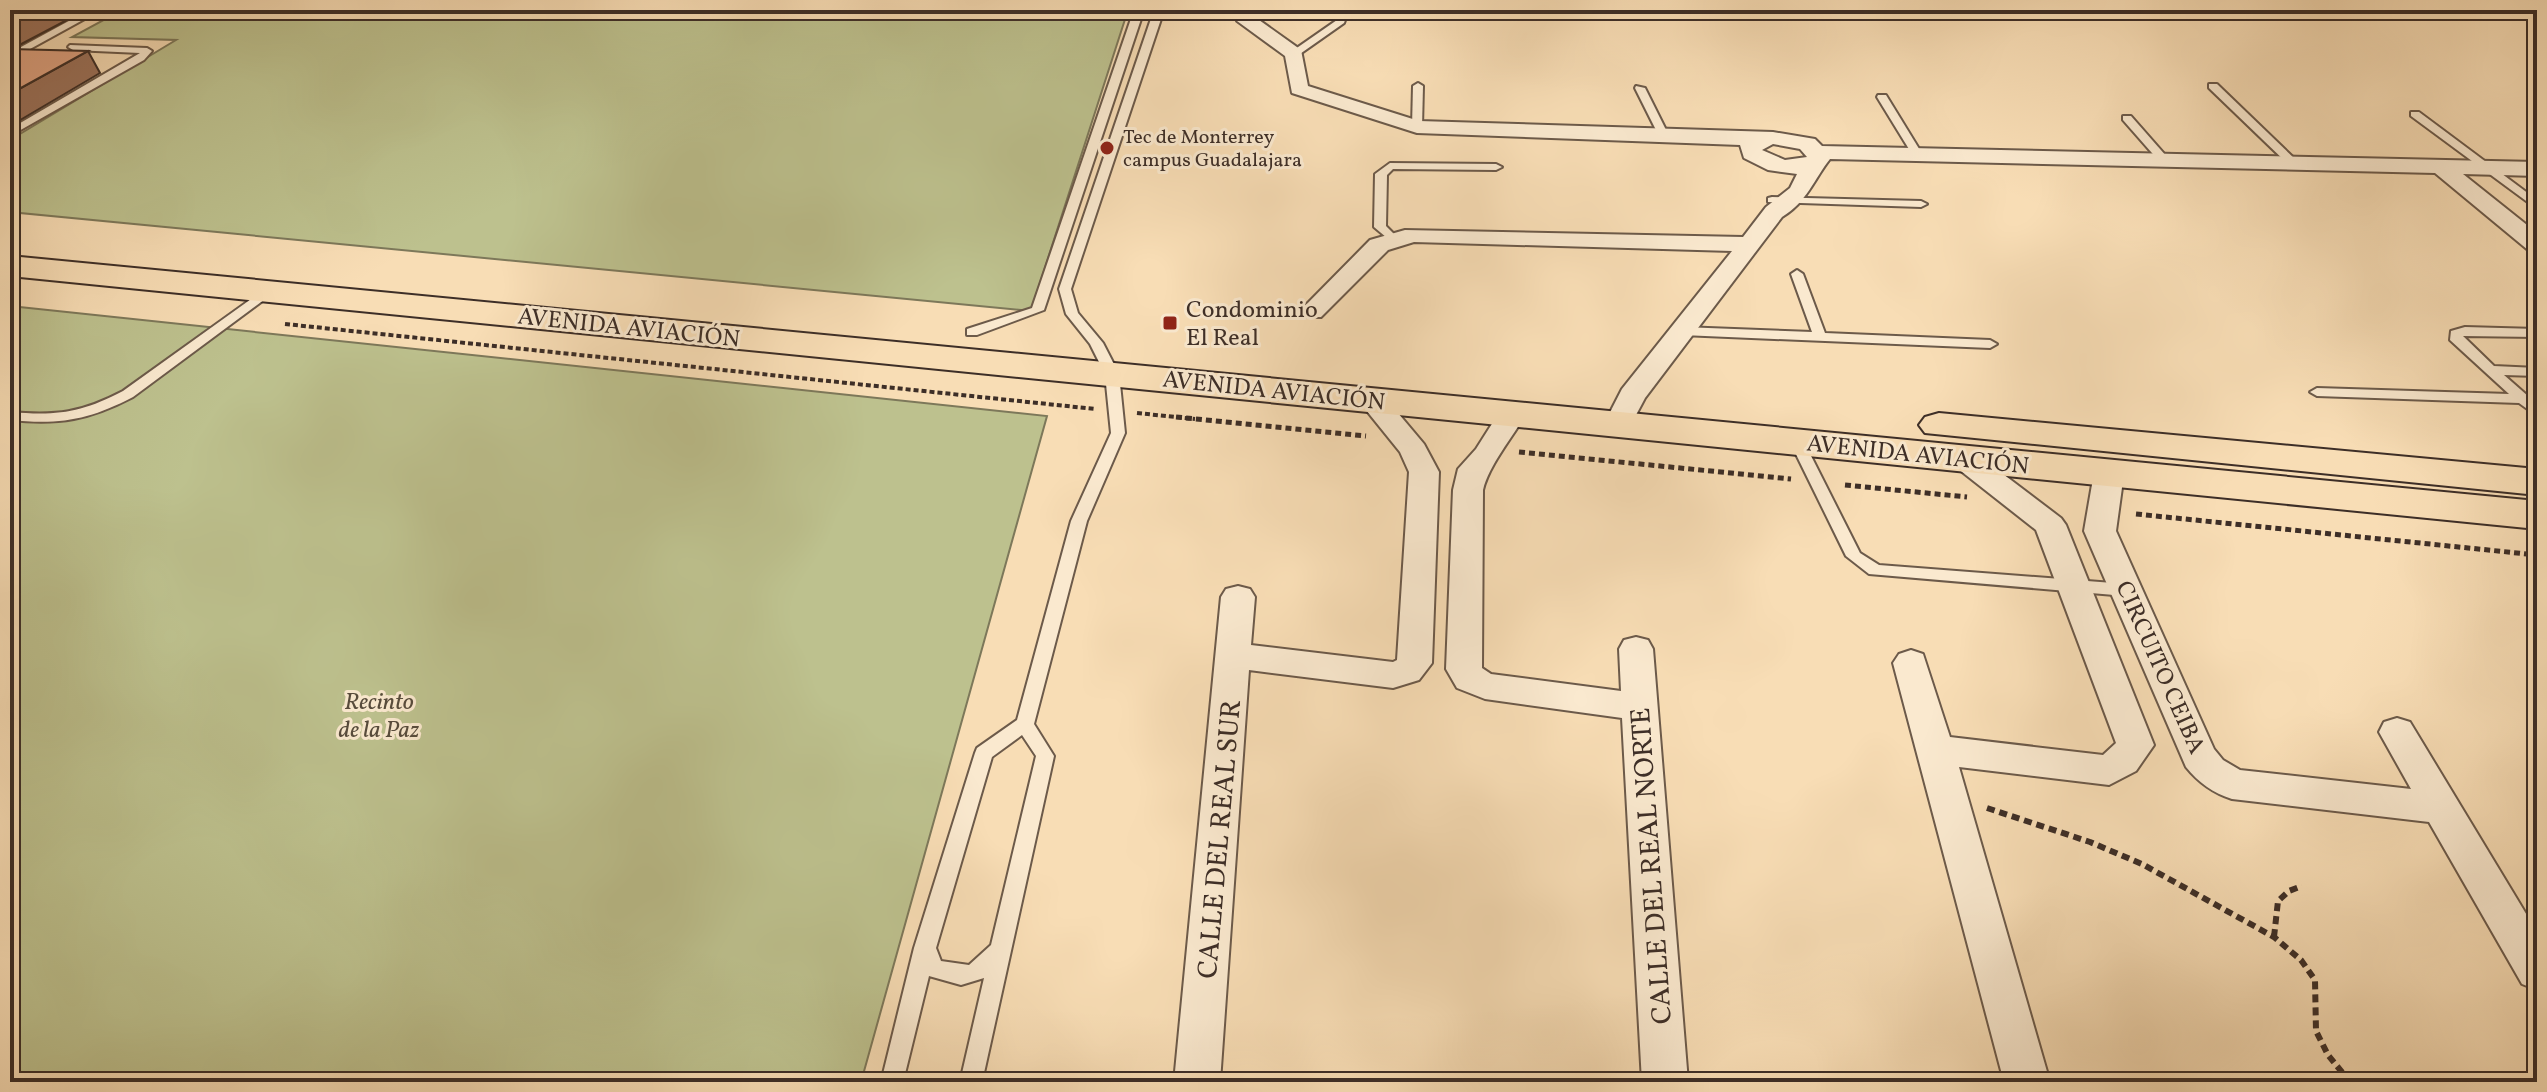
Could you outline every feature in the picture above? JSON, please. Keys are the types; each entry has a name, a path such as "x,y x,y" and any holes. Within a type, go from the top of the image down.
{"main road":[{"name":"AVENIDA AVIACIÓN","path":"10,236 972,332 1109,384 1625,410 2537,482"},
{"path":"205,285 241,261"},
{"name":"AVENIDA AVIACIÓN","path":"10,266 205,285 274,307 1109,384 1515,433 1625,410 1797,442 2537,515"}],"street":[{"path":"1238,12 1294,54 1299,89 1417,127 1710,138 1757,146 1791,139 1814,158"},
{"path":"1757,146 1761,161 1778,166 1814,158 1916,152 2537,169"},
{"path":"1625,410 1779,204 1806,182 1814,158"},
{"path":"1778,166 1779,204"},
{"path":"2441,167 2537,245"},
{"path":"1312,312 1379,245 1413,235 1750,244"},
{"path":"1233,655 1393,675 1407,671 1414,663 1424,472 1414,450 1374,418"},
{"path":"1515,433 1473,469 1468,490 1464,669 1470,679 1485,686 1640,707"},
{"name":"CIRCUITO CEIBA","path":"1935,750 2109,770 2123,761 2135,745 2050,525 1963,458"},
{"name":"CIRCUITO CEIBA","path":"2109,473 2100,531 2199,757 2210,770 2232,784 2442,808"},
{"path":"1424,515 1468,520"},
{"name":"CALLE DEL REAL SUR","path":"1197,1082 1238,597"},
{"name":"CALLE DEL REAL NORTE","path":"1636,649 1665,1082"},
{"path":"1911,663 2027,1082"},
{"path":"2397,732 2537,971"}],"lane":[{"path":"10,57 96,10"},
{"path":"972,332 1038,310 1139,10"},
{"path":"892,1082 925,948 984,753 1025,724 1079,521 1118,433 1109,384 1072,314 1065,289 1159,10"},
{"path":"1294,54 1341,21 1343,12"},
{"path":"10,133 141,58 147,51 73,47"},
{"path":"1417,127 1418,86"},
{"path":"2213,86 2293,163"},
{"path":"1640,88 1664,136"},
{"path":"1882,97 1916,152"},
{"path":"2415,114 2537,206"},
{"path":"2127,118 2163,159"},
{"path":"1393,239 1380,227 1381,174 1390,166 1496,167"},
{"path":"1779,204 1921,204"},
{"path":"1797,274 1820,337"},
{"path":"10,416 61,421 104,407 274,307"},
{"path":"1682,331 1990,344"},
{"path":"2537,333 2465,331 2456,334 2457,340 2537,412"},
{"path":"2490,370 2537,372"},
{"path":"2317,392 2523,399"},
{"path":"1797,442 1854,556 1875,570 2126,590"},
{"path":"971,1082 1045,756 1025,724"},
{"path":"925,948 933,968 955,977 983,970 999,951"}],"path":[{"path":"274,307 1109,384 1374,418"},
{"path":"1515,433 1803,480"},
{"path":"1834,484 1977,498"},
{"path":"2135,514 2537,555"},
{"path":"1948,795 2090,842 2142,864 2274,937 2301,960 2315,980 2316,1031 2328,1055 2350,1082"},
{"path":"2274,937 2278,901 2289,891 2302,886"}],"green space":[{"path":"122,10 1128,10 1031,311 10,212 10,140 176,40 72,37"},
{"name":"Recinto de la Paz","path":"10,306 1047,416 861,1082 10,1082"}],"building":[{"path":"10,10 33,10 10,22"},
{"path":"10,49 88,51 10,94"}],"place":[{"name":"Tec de Monterrey campus Guadalajara","path":"1107,148"},
{"name":"Condominio El Real","path":"1170,323"}]}
